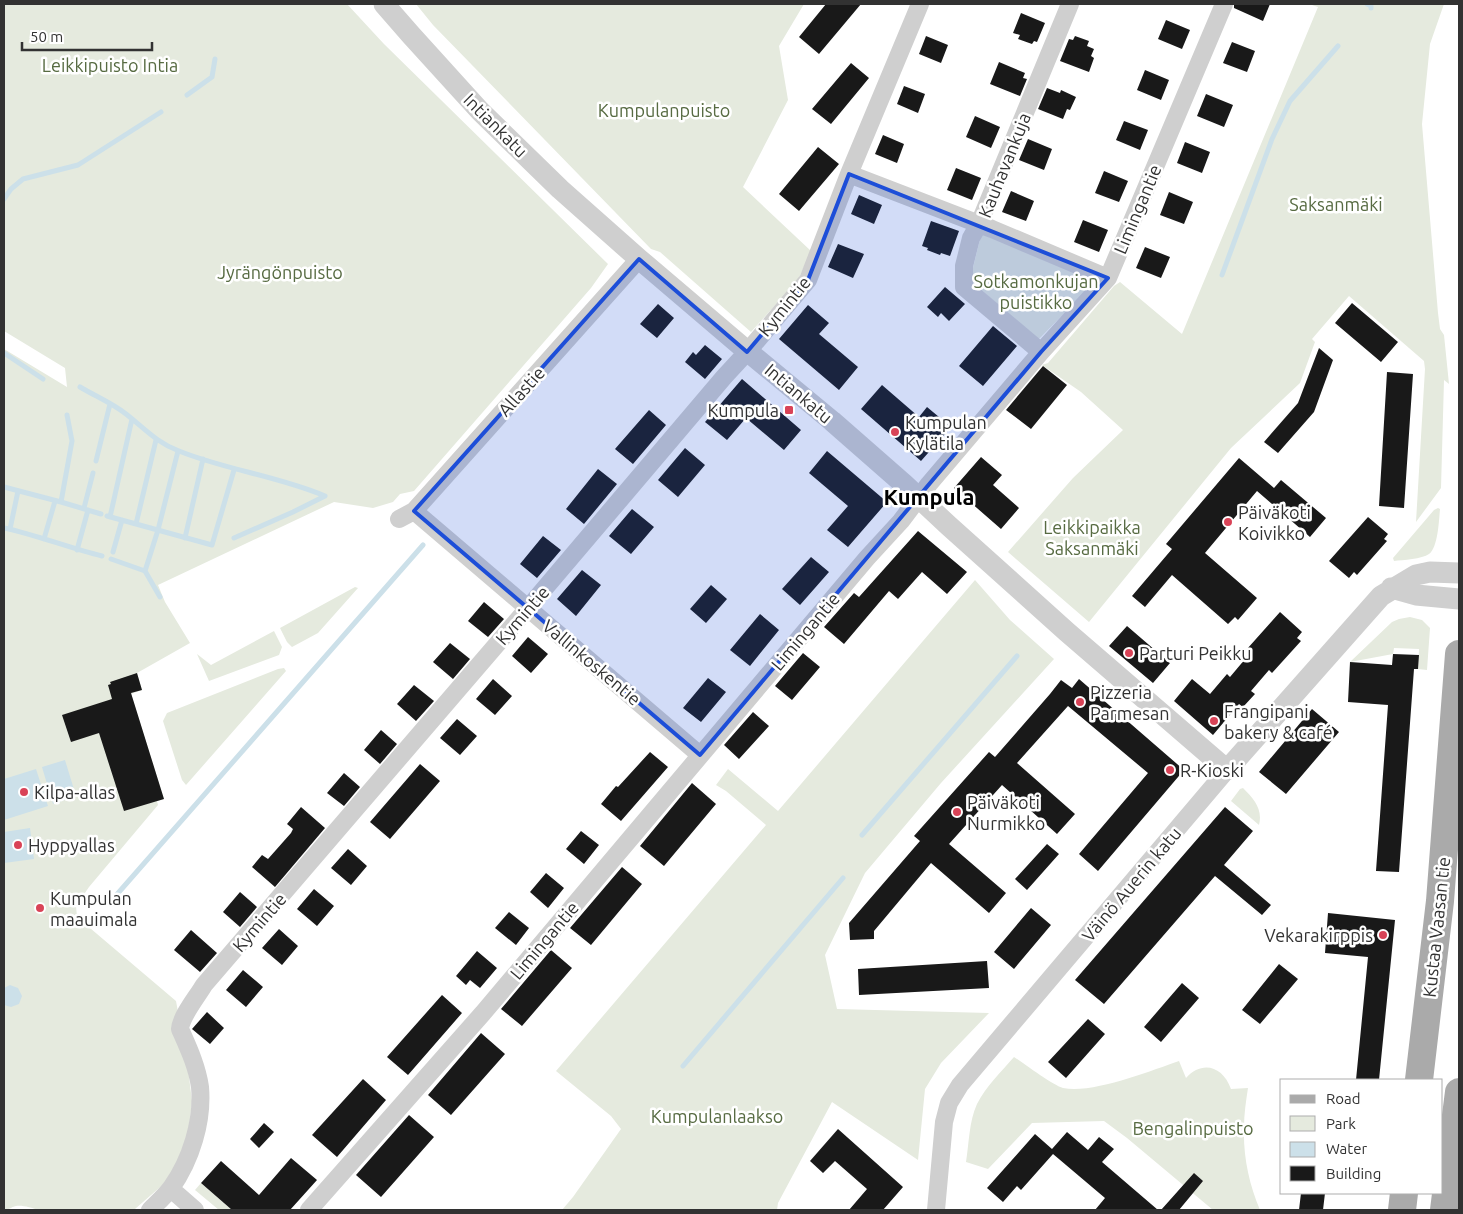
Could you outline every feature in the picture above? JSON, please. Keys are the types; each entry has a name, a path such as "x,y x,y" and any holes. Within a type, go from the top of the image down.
{"main road":[{"name":"Kustaa Vaasan tie","path":"1419,1079 1440,901 1459,654"},
{"path":"1444,1210 1459,1092"},
{"path":"1402,1210 1404,1194"}],"street":[{"name":"Intiankatu","path":"384,4 480,111 560,189 639,259 832,421 1067,632 1227,770"},
{"name":"Kymintie","path":"150,1210 171,1189 186,1164 192,1148 197,1124 200,1086 194,1064 180,1029 180,1023 193,1002 204,985 808,280 849,174 920,4"},
{"name":"Kauhavankuja","path":"1070,4 979,224 1108,278"},
{"name":"Limingantie","path":"309,1210 483,1013 867,558 901,521 929,484 1041,352 1108,278 1224,4"},
{"path":"849,174 979,224 971,238 964,266 964,287 1041,352"},
{"name":"Allastie","path":"406,515 639,259"},
{"name":"Vallinkoskentie","path":"406,515 528,608 700,755"},
{"name":"Väinö Auerin katu","path":"936,1210 944,1122 949,1103 960,1085 1227,770 1372,605 1391,588 1416,575 1430,572 1459,573"},
{"path":"1391,588 1416,595 1459,599"},
{"path":"171,1189 195,1210"}],"highlighted area":[{"path":"849,174 1108,278 1041,352 700,755 414,511 639,259 747,352 808,280"}],"green space":[{"name":"Jyrängönpuisto","path":"4,4 347,4 384,44 608,264 591,288 414,491 400,494 393,502 373,508 334,502 158,585 165,602 190,643 137,673 142,690 131,694 164,799 157,801 158,805 89,887 76,906 77,917 176,1001 192,1101 187,1145 166,1182 135,1209 38,1210 14,1206 4,1210 4,349 67,387 65,368 4,331"},
{"name":"Kumpulanpuisto","path":"416,4 804,4 779,46 788,100 743,187 811,251 798,280 751,332 660,252 651,249 433,25"},
{"name":"Saksanmäki","path":"1309,4 1444,4 1430,44 1422,124 1438,313 1440,329 1444,335 1449,384 1444,380 1441,488 1416,522 1424,361 1349,296 1312,339 1315,342 1300,383 1231,448 1089,622 1008,552 1073,478 1123,430 1081,392 1042,365 1048,363 1114,286 1120,282 1182,334 1318,7"},
{"name":"Sotkamonkujan puistikko","path":"982,231 1082,274 1088,289 1038,340 970,280"},
{"path":"1440,509 1438,533 1432,551 1422,557 1394,561 1393,558 1434,510"},
{"name":"Kumpulanlaakso","path":"975,580 1010,620 1054,659 941,783 865,873 825,955 837,1009 989,1013 941,1063 925,1089 918,1160 832,1102 778,1203 777,1210 562,1210 621,1129 611,1116 556,1071 766,825 726,791 716,785 728,769 778,811"},
{"path":"355,587 358,588 318,633 292,647 287,642 280,628"},
{"path":"1410,617 1422,620 1430,628 1427,670 1418,669 1419,649 1394,648 1393,654 1350,662 1392,622"},
{"path":"274,631 282,647 279,655 209,681 197,654 211,665"},
{"path":"284,668 286,671 186,785 182,780 163,721 167,713"},
{"path":"1243,788 1259,809 1259,825 1231,801 1240,789"},
{"name":"Bengalinpuisto","path":"1014,1057 1063,1088 1090,1088 1105,1085 1179,1061 1186,1078 1192,1072 1199,1069 1212,1068 1223,1075 1231,1089 1248,1088 1244,1117 1245,1149 1250,1180 1260,1210 1213,1210 1104,1121 1032,1123 988,1169 966,1162 971,1125 977,1104 989,1085"},
{"path":"201,1183 232,1210 219,1210 195,1190"}],"water":[{"path":"65,760 76,796 53,804 42,767"},
{"name":"Kilpa-allas","path":"36,769 48,806 4,820 4,779"},
{"name":"Hyppyallas","path":"30,828 34,859 4,863 4,832"},
{"path":"10,985 18,988 22,996 19,1004 11,1007 4,1005 4,988"}],"building":[{"path":"826,4 861,4 819,54 799,37"},
{"path":"1234,4 1270,4 1263,21 1234,8"},
{"path":"1021,13 1045,23 1037,42 1034,41 1032,44 1018,39 1020,35 1013,33"},
{"path":"1166,20 1190,30 1182,49 1158,39"},
{"path":"926,36 948,45 941,63 919,54"},
{"path":"1075,36 1089,41 1087,46 1094,49 1091,56 1094,58 1089,72 1060,61 1069,39 1073,40"},
{"path":"1232,42 1255,51 1247,72 1223,63"},
{"path":"999,62 1025,73 1023,78 1027,79 1020,96 990,84"},
{"path":"851,63 869,78 831,124 812,109"},
{"path":"1145,70 1169,80 1161,100 1137,90"},
{"path":"904,86 925,94 918,113 897,104"},
{"path":"1047,88 1060,93 1061,90 1076,97 1070,110 1067,109 1063,119 1038,109"},
{"path":"1206,94 1233,105 1224,127 1197,116"},
{"path":"975,116 1000,127 991,148 966,137"},
{"path":"1124,121 1148,130 1140,150 1116,140"},
{"path":"883,135 904,144 897,163 875,154"},
{"path":"1028,139 1052,149 1044,170 1019,160"},
{"path":"1185,142 1210,152 1202,173 1177,163"},
{"path":"818,147 839,164 799,211 779,194"},
{"path":"956,168 981,178 972,200 947,190"},
{"path":"1104,171 1128,181 1119,202 1095,193"},
{"path":"1011,191 1034,201 1026,221 1002,212"},
{"path":"1169,192 1193,202 1184,224 1160,215"},
{"path":"859,195 882,205 874,224 851,214"},
{"path":"1083,220 1108,230 1099,252 1074,242"},
{"path":"931,221 959,231 950,256 941,253 940,255 922,246"},
{"path":"838,244 864,254 853,278 828,267"},
{"path":"1145,247 1170,257 1161,278 1136,268"},
{"path":"945,287 965,304 949,321 941,313 938,317 927,307"},
{"path":"1352,303 1398,342 1381,362 1335,323"},
{"path":"658,304 674,318 657,338 640,324"},
{"path":"808,305 829,323 819,334 858,367 839,390 779,339"},
{"path":"993,326 1017,346 983,386 959,366"},
{"path":"705,345 722,359 705,379 685,362 693,352 696,355"},
{"path":"1319,348 1333,360 1314,412 1278,453 1264,442 1298,403"},
{"path":"1043,366 1067,385 1031,429 1006,410"},
{"path":"1387,372 1413,374 1404,508 1379,506"},
{"path":"742,379 801,430 784,450 746,418 727,440 705,422"},
{"path":"882,385 919,417 927,407 951,427 921,461 861,409"},
{"path":"649,410 666,425 633,464 615,449"},
{"path":"685,448 705,465 678,497 658,480"},
{"path":"827,451 887,502 848,547 827,530 848,506 809,473"},
{"path":"981,457 1002,475 993,485 1019,508 1001,529 954,488"},
{"path":"1239,458 1274,488 1281,480 1326,518 1310,537 1257,491 1205,553 1257,598 1238,620 1235,617 1228,624 1172,575 1145,607 1132,596 1172,549 1166,544"},
{"path":"598,469 617,484 584,524 566,509"},
{"path":"632,509 654,527 631,554 609,536"},
{"path":"1368,517 1388,534 1384,539 1387,541 1357,575 1354,572 1349,578 1329,561"},
{"path":"918,531 967,572 947,594 922,572 898,599 889,591 844,644 824,627 854,593 859,597"},
{"path":"543,536 561,550 537,578 520,564"},
{"path":"811,557 829,572 800,605 782,589"},
{"path":"582,570 601,585 576,616 557,599"},
{"path":"711,585 727,599 706,623 690,609"},
{"path":"484,602 504,619 488,637 468,621"},
{"path":"1280,612 1302,632 1297,638 1301,641 1272,673 1269,670 1251,691 1255,694 1243,707 1239,704 1213,735 1174,701 1192,679 1210,694 1227,674 1230,677 1251,652 1247,649"},
{"path":"760,614 779,630 750,666 730,650"},
{"path":"1127,626 1170,663 1153,683 1109,646"},
{"path":"528,637 548,654 531,673 512,656"},
{"path":"450,643 470,659 453,679 433,662"},
{"path":"803,653 820,667 792,700 775,686"},
{"path":"1393,654 1419,655 1418,669 1414,669 1399,872 1376,871 1388,705 1348,702 1350,662 1392,665"},
{"path":"137,673 142,690 131,693 164,799 124,811 99,733 71,742 62,715 112,699 108,685 111,684 110,682"},
{"path":"708,678 726,692 701,722 683,708"},
{"path":"493,679 512,696 495,715 476,699"},
{"path":"1079,679 1184,770 1098,871 1079,854 1148,773 1068,706 1017,763 1075,814 1057,834 1002,785 949,844 1006,893 989,913 931,863 874,931 874,939 850,940 849,923 920,841 914,836 989,752 995,757 1061,680 1072,688"},
{"path":"414,685 434,701 416,721 397,704"},
{"path":"1312,709 1339,732 1286,794 1259,772"},
{"path":"753,712 769,726 739,759 724,745"},
{"path":"457,719 477,736 460,755 440,738"},
{"path":"381,730 397,744 380,764 364,750"},
{"path":"650,752 668,767 621,821 601,804"},
{"path":"420,764 440,781 390,839 370,822"},
{"path":"344,773 360,787 344,806 327,793"},
{"path":"692,783 716,804 664,866 640,846"},
{"path":"301,807 325,828 275,887 252,867 262,855 268,859 291,833 293,829 287,824"},
{"path":"1225,807 1253,831 1224,865 1271,905 1262,915 1215,876 1104,1004 1075,980"},
{"path":"581,831 599,845 584,864 566,849"},
{"path":"1047,844 1059,854 1027,890 1015,879"},
{"path":"348,849 367,866 351,885 331,868"},
{"path":"622,867 642,884 591,945 570,928"},
{"path":"546,873 564,888 548,908 530,892"},
{"path":"314,889 334,906 317,926 297,909"},
{"path":"240,892 257,907 240,927 223,912"},
{"path":"1031,908 1051,925 1014,969 994,952"},
{"path":"509,912 529,928 516,945 495,928"},
{"path":"1328,913 1395,920 1379,1079 1356,1079 1368,957 1325,953"},
{"path":"279,929 298,946 282,965 262,948"},
{"path":"191,930 217,953 200,972 174,950"},
{"path":"551,950 572,968 522,1026 501,1009"},
{"path":"477,951 497,968 480,988 470,980 466,985 456,976"},
{"path":"987,961 989,988 859,995 858,969"},
{"path":"1279,964 1298,979 1260,1024 1242,1010"},
{"path":"243,970 263,987 246,1007 226,990"},
{"path":"1182,983 1199,998 1161,1042 1144,1027"},
{"path":"442,995 462,1013 408,1075 387,1057"},
{"path":"207,1012 224,1028 210,1044 192,1029"},
{"path":"1088,1019 1105,1034 1066,1078 1048,1062"},
{"path":"481,1033 505,1054 451,1115 428,1095"},
{"path":"363,1079 386,1100 337,1157 312,1135"},
{"path":"409,1115 434,1137 381,1197 356,1175"},
{"path":"264,1123 274,1132 259,1148 250,1139"},
{"path":"838,1129 903,1187 883,1210 849,1210 867,1189 835,1161 823,1173 810,1161"},
{"path":"1067,1132 1088,1150 1099,1137 1114,1149 1102,1162 1158,1210 1095,1210 1105,1198 1053,1154 1021,1190 1017,1186 1003,1202 987,1188 1035,1134 1052,1149"},
{"path":"291,1158 317,1180 290,1210 232,1210 201,1183 221,1161 259,1195"},
{"path":"1194,1173 1203,1181 1179,1210 1161,1210"},
{"path":"1301,1194 1325,1194 1323,1210 1299,1210"}],"waterway":[{"path":"1367,4 1371,8"},
{"path":"1222,275 1272,139 1290,101 1338,46"},
{"path":"187,95 212,77 215,59"},
{"path":"4,199 11,189 23,179 78,165 161,112"},
{"path":"4,353 43,379"},
{"path":"80,387 121,410 171,448 197,458 289,483 325,496"},
{"path":"96,461 110,404"},
{"path":"61,502 72,441 67,415"},
{"path":"110,517 132,419"},
{"path":"136,524 156,440"},
{"path":"160,597 145,571 158,530 178,451"},
{"path":"185,538 203,459"},
{"path":"107,516 212,545 234,470"},
{"path":"84,508 93,473"},
{"path":"4,487 101,514"},
{"path":"10,529 18,491"},
{"path":"234,538 325,496"},
{"path":"44,539 55,501"},
{"path":"77,550 88,510"},
{"path":"113,552 122,520"},
{"path":"4,528 102,556"},
{"path":"112,900 423,545"},
{"path":"111,559 145,571"},
{"path":"862,835 1017,656"},
{"path":"683,1066 843,878"}],"place":[{"name":"Kumpula","path":"789,410"},
{"name":"Kumpulan Kylätila","path":"895,432"},
{"name":"Päiväkoti Koivikko","path":"1228,522"},
{"name":"Parturi Peikku","path":"1129,653"},
{"name":"Pizzeria Parmesan","path":"1080,702"},
{"name":"Frangipani bakery & café","path":"1214,721"},
{"name":"R-Kioski","path":"1170,770"},
{"name":"Kilpa-allas","path":"24,792"},
{"name":"Päiväkoti Nurmikko","path":"957,812"},
{"name":"Hyppyallas","path":"18,845"},
{"name":"Kumpulan maauimala","path":"40,908"},
{"name":"Vekarakirppis","path":"1383,935"}],"district":[{"name":"Kumpula","path":"929,496"}],"park label":[{"name":"Leikkipuisto Intia","path":"110,65"},
{"name":"Leikkipaikka Saksanmäki","path":"1092,537"}]}
